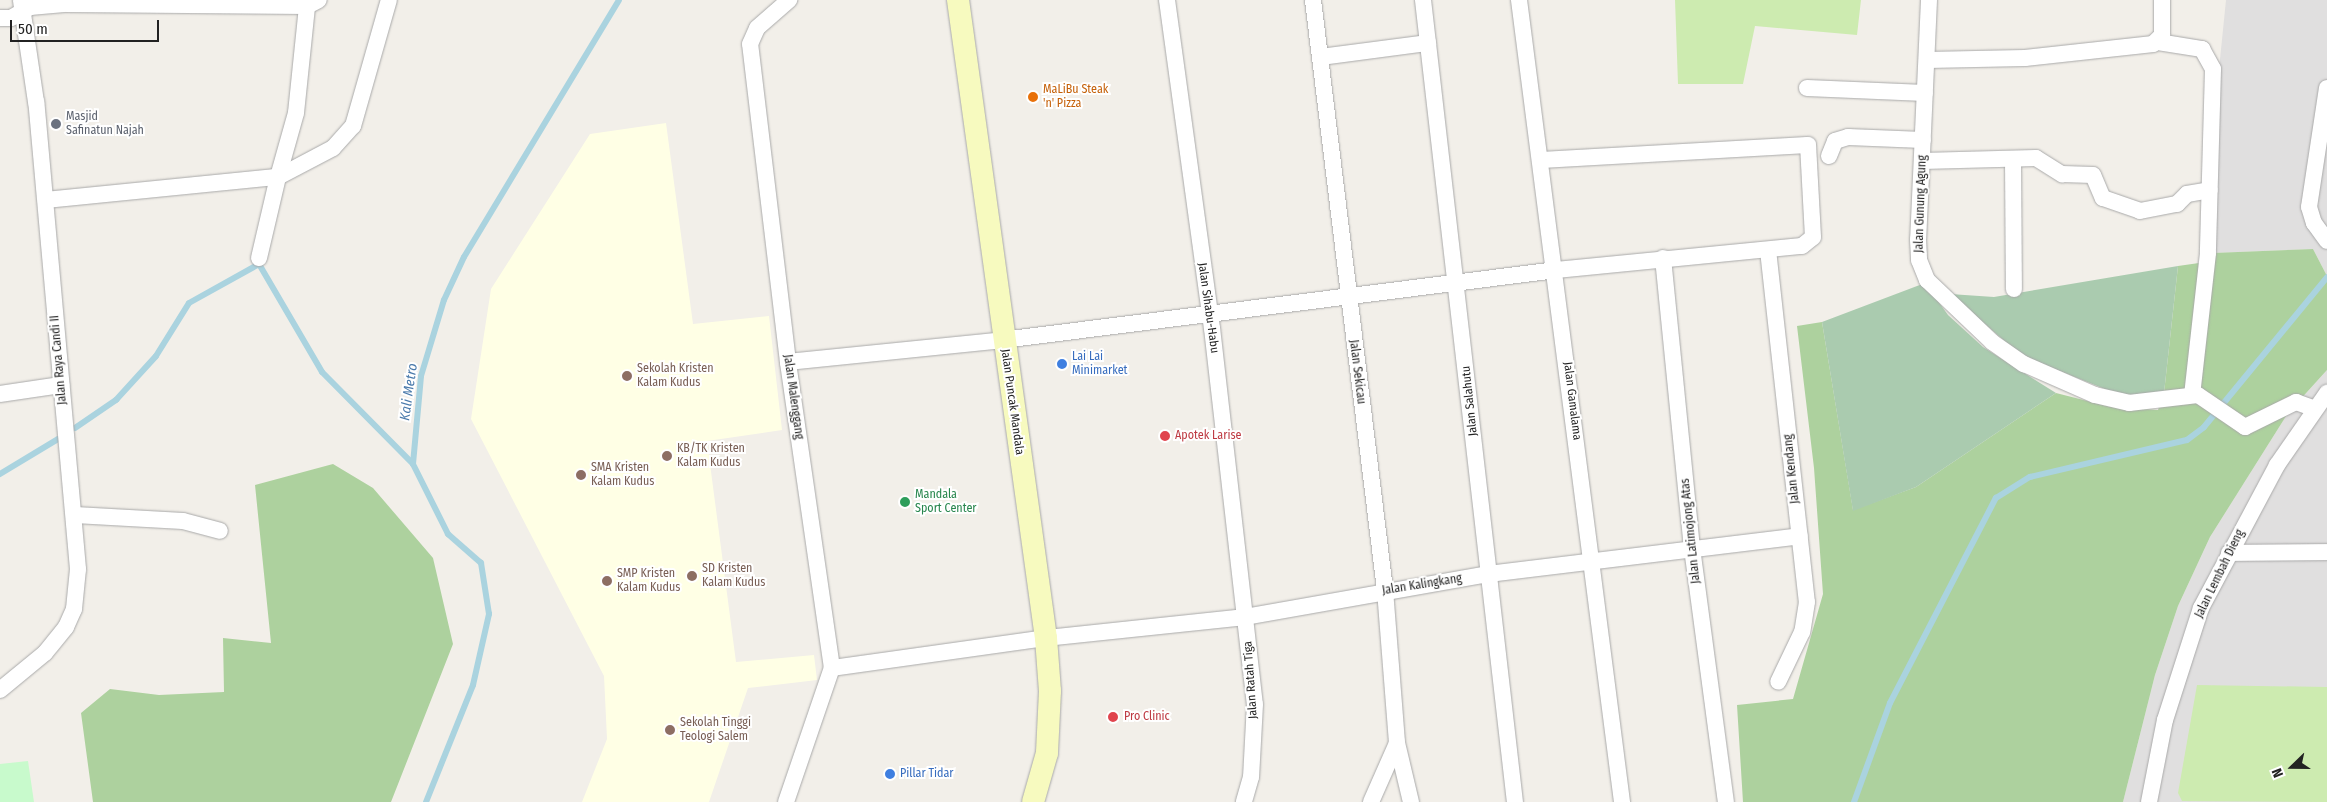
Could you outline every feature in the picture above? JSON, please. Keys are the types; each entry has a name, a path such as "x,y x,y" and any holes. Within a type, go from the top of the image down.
{"main road":[{"name":"Jalan Puncak Mandala","path":"958,0 1003,340 1046,638 1050,691 1047,753 1033,802"}],"street":[{"path":"46,200 278,178 333,148 353,126 389,0"},
{"name":"Jalan Malenggang","path":"786,802 832,668 788,362 750,44 757,28 789,0"},
{"name":"Jalan Sihabu-Habu","path":"1167,0 1209,313 1245,617"},
{"name":"Jalan Sekicau","path":"1314,0 1385,590 1397,743 1411,802"},
{"name":"Jalan Salahutu","path":"1423,0 1515,802"},
{"name":"Jalan Gamalama","path":"1519,0 1556,270 1622,802"},
{"name":"Jalan Gunung Agung","path":"1929,0 1919,260 1926,280 1992,342 2048,376 2095,395 2129,403 2199,396"},
{"path":"2158,42 2162,35 2162,0"},
{"path":"0,18 22,6 119,2 313,3 296,113 259,258"},
{"name":"Jalan Raya Candi II","path":"0,690 54,645 74,609 78,569 75,514 61,386 46,200 22,6"},
{"path":"1926,60 2025,58 2158,42 2202,50 2212,62 2208,253 2199,396 2236,424 2245,427 2296,402 2315,408"},
{"path":"1322,57 1428,43"},
{"path":"1807,88 1925,93"},
{"path":"2327,88 2309,207 2314,223 2327,241"},
{"path":"1829,156 1835,142 1848,137 1923,140"},
{"path":"788,362 1003,340 1556,270 1663,258 1802,246 1813,237 1808,145 1540,160"},
{"path":"1922,161 2036,158 2062,174 2092,175 2103,198 2140,211 2176,204 2187,194 2210,190"},
{"path":"2013,159 2014,289"},
{"name":"Jalan Kendang","path":"1768,250 1806,583 1802,632 1778,682"},
{"name":"Jalan Latimojong Atas","path":"1663,258 1692,548 1726,802"},
{"path":"0,394 61,386"},
{"name":"Jalan Lembah Dieng","path":"2148,802 2178,674 2201,608 2277,465 2327,393"},
{"path":"75,514 184,521 220,531"},
{"name":"Jalan Kalingkang","path":"832,668 1046,638 1245,617 1385,590 1488,574 1593,559 1800,536"},
{"path":"2229,553 2327,552"},
{"name":"Jalan Ratah Tiga","path":"1244,802 1251,776 1255,704 1245,617"},
{"path":"1371,802 1397,743"}],"shaded area":[{"path":"2226,0 2327,0 2327,276 2313,249 2213,253 2218,79"},
{"name":"Sekolah Kristen Kalam Kudus","path":"666,123 693,324 769,316 782,430 707,441 736,662 814,655 817,680 748,688 709,802 582,802 607,739 604,676 471,419 491,289 590,134"},
{"path":"2178,266 2164,393 2125,397 2022,356 1950,294 1994,297"},
{"path":"1925,283 1948,315 1983,347 2056,393 1916,487 1853,511 1822,322"},
{"path":"2327,370 2327,802 2123,802 2155,675 2178,606 2210,537 2288,413"}],"green space":[{"path":"1675,0 1861,0 1857,35 1755,26 1743,84 1678,84"},
{"path":"2313,249 2327,276 2327,370 2288,413 2210,537 2178,606 2155,675 2123,802 1743,802 1737,705 1793,699 1823,594 1814,468 1797,326 1822,322 1853,510 1916,487 2056,393 2111,407 2158,410 2164,393 2178,266 2213,261 2213,253"},
{"path":"333,464 373,488 433,558 453,644 391,802 93,802 81,713 110,689 159,695 224,692 223,638 271,643 255,485"},
{"path":"2197,685 2327,687 2327,802 2182,801 2178,793"},
{"path":"28,761 34,802 0,802 0,764"}],"waterway":[{"name":"Kali Metro","path":"426,802 473,685 489,614 481,563 448,534 413,464 421,376 444,300 464,257 619,0"},
{"path":"75,428 116,400 156,356 189,303 259,264 322,372 413,464"},
{"path":"1854,802 1890,703 1996,498 2030,477 2187,440 2204,427 2327,277"},
{"path":"0,474 58,439"}],"place":[{"name":"MaLiBu Steak 'n' Pizza","path":"1033,97"},
{"name":"Masjid Safinatun Najah","path":"56,124"},
{"name":"Lai Lai Minimarket","path":"1062,364"},
{"name":"Sekolah Kristen Kalam Kudus","path":"627,376"},
{"name":"Apotek Larise","path":"1165,436"},
{"name":"KB/TK Kristen Kalam Kudus","path":"667,456"},
{"name":"SMA Kristen Kalam Kudus","path":"581,475"},
{"name":"Mandala Sport Center","path":"905,502"},
{"name":"SD Kristen Kalam Kudus","path":"692,576"},
{"name":"SMP Kristen Kalam Kudus","path":"607,581"},
{"name":"Pro Clinic","path":"1113,717"},
{"name":"Sekolah Tinggi Teologi Salem","path":"670,730"},
{"name":"Pillar Tidar","path":"890,774"}]}
